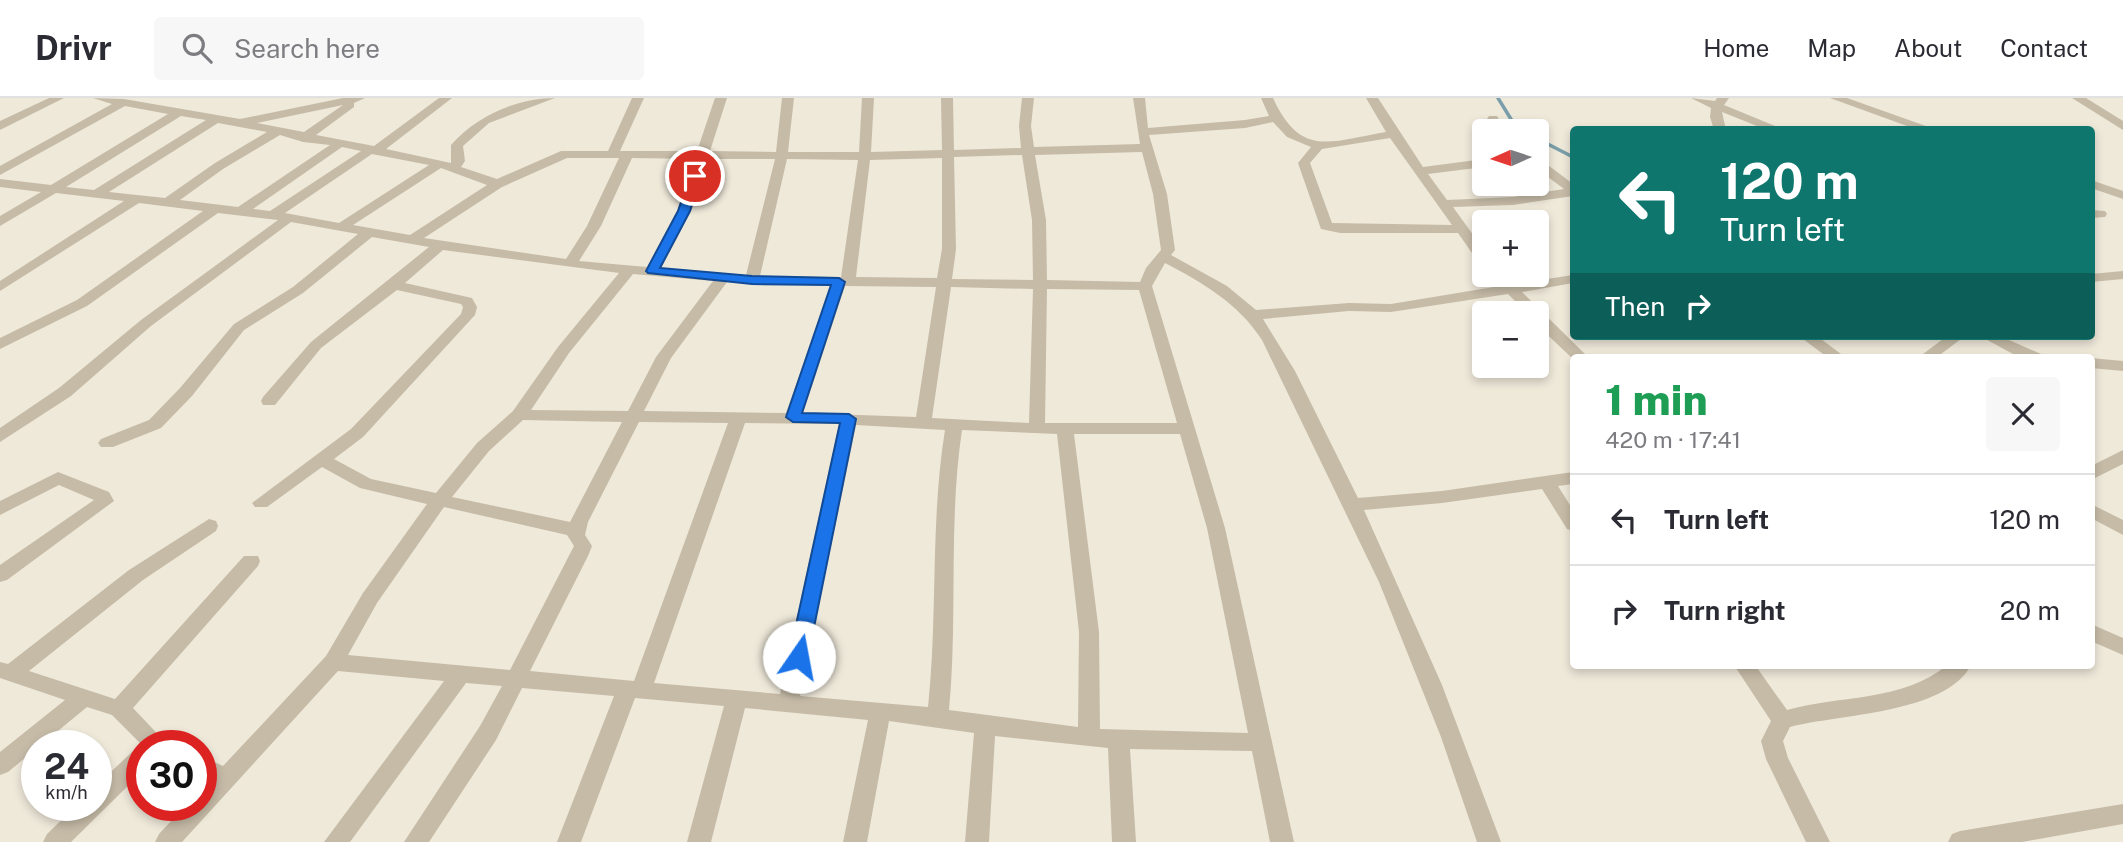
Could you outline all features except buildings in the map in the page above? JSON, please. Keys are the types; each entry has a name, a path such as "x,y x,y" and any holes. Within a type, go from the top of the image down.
{"street":[{"path":"0,126 58,98"},
{"path":"99,98 373,150 447,166 497,184"},
{"path":"273,215 373,150 446,98"},
{"path":"342,226 459,161 457,145 477,125 549,98"},
{"path":"612,155 638,98"},
{"path":"652,271 684,211 720,98"},
{"path":"752,280 782,155 788,98"},
{"path":"793,417 843,282 865,156 869,98"},
{"path":"923,424 945,283 949,239 947,98"},
{"path":"1028,98 1026,121 1038,217 1041,284 1037,429"},
{"path":"1139,98 1143,140 1160,194 1168,250 1153,268 1145,286 1216,528 1282,842"},
{"path":"1267,98 1276,118 1291,135 1317,147 1393,134"},
{"path":"1372,98 1393,134 1472,244"},
{"path":"1697,98 1720,102 1759,126"},
{"path":"1836,98 1920,126"},
{"path":"1869,108 1882,98"},
{"path":"2078,98 2123,126"},
{"path":"240,123 357,99"},
{"path":"303,138 357,99"},
{"path":"0,172 124,102"},
{"path":"1718,126 1715,119 1720,102"},
{"path":"0,222 178,113"},
{"path":"412,240 497,184 560,155 865,156 1030,150 1143,140 1276,118"},
{"path":"97,194 216,119"},
{"path":"167,202 219,166 276,132"},
{"path":"241,211 337,145"},
{"path":"1317,147 1304,163 1326,226 1340,229 1461,229"},
{"path":"570,264 594,226 627,155"},
{"path":"1420,171 1472,164"},
{"path":"1549,172 1570,189"},
{"path":"0,183 290,217 440,246 570,264 723,278 1145,286"},
{"path":"2095,185 2123,195"},
{"path":"1442,204 1513,201 1570,192"},
{"path":"0,287 138,198"},
{"path":"0,344 82,303 216,208"},
{"path":"0,436 65,392 146,323 290,217"},
{"path":"107,443 155,424 186,392 239,327 298,290 368,233"},
{"path":"269,401 316,345 440,246"},
{"path":"1164,257 1233,297 1252,315 1353,505 1433,684 1489,842"},
{"path":"167,842 333,662 370,598 439,501 483,447 519,415 563,350 629,269"},
{"path":"2095,278 2122,276"},
{"path":"576,530 664,357 723,278"},
{"path":"1252,315 1349,307 1391,308 1570,280"},
{"path":"261,503 357,433 468,315 470,307 467,301 394,285"},
{"path":"1509,287 1523,301"},
{"path":"1549,327 1577,354"},
{"path":"1813,340 1833,354"},
{"path":"1930,354 1945,340"},
{"path":"1996,340 2030,354"},
{"path":"2095,363 2123,366"},
{"path":"519,415 738,419 793,417 1037,429 1186,428"},
{"path":"569,842 634,690 738,419"},
{"path":"788,704 849,419"},
{"path":"938,717 945,645 942,521 954,426"},
{"path":"1065,429 1089,632 1089,737"},
{"path":"2095,472 2123,456"},
{"path":"321,459 366,484 576,530"},
{"path":"0,509 58,478 103,496 105,501 0,575"},
{"path":"1353,505 1570,479"},
{"path":"1547,483 1570,519"},
{"path":"2095,512 2123,528"},
{"path":"6,672 136,575 209,526"},
{"path":"416,842 488,733 517,681 583,546 576,530"},
{"path":"118,709 251,561"},
{"path":"2095,634 2123,647"},
{"path":"333,662 517,681 938,717 985,726 1119,740 1260,742"},
{"path":"1747,669 1782,720"},
{"path":"1782,720 1886,702 1930,686 1955,669"},
{"path":"6,672 118,709 136,730"},
{"path":"335,842 460,675"},
{"path":"0,765 82,699"},
{"path":"699,842 737,699"},
{"path":"855,842 880,712"},
{"path":"1782,720 1772,741 1777,760 1818,842"},
{"path":"977,842 985,726"},
{"path":"1119,740 1124,842"},
{"path":"112,786 126,773"},
{"path":"217,773 227,778"},
{"path":"1960,842 2120,818"},
{"path":"54,842 76,821"}],"waterway":[{"path":"1498,98 1511,119"},
{"path":"1549,145 1570,155"}],"route":[{"path":"695,176 684,211 652,271 752,280 839,282 793,417 849,419 799,657"}]}
